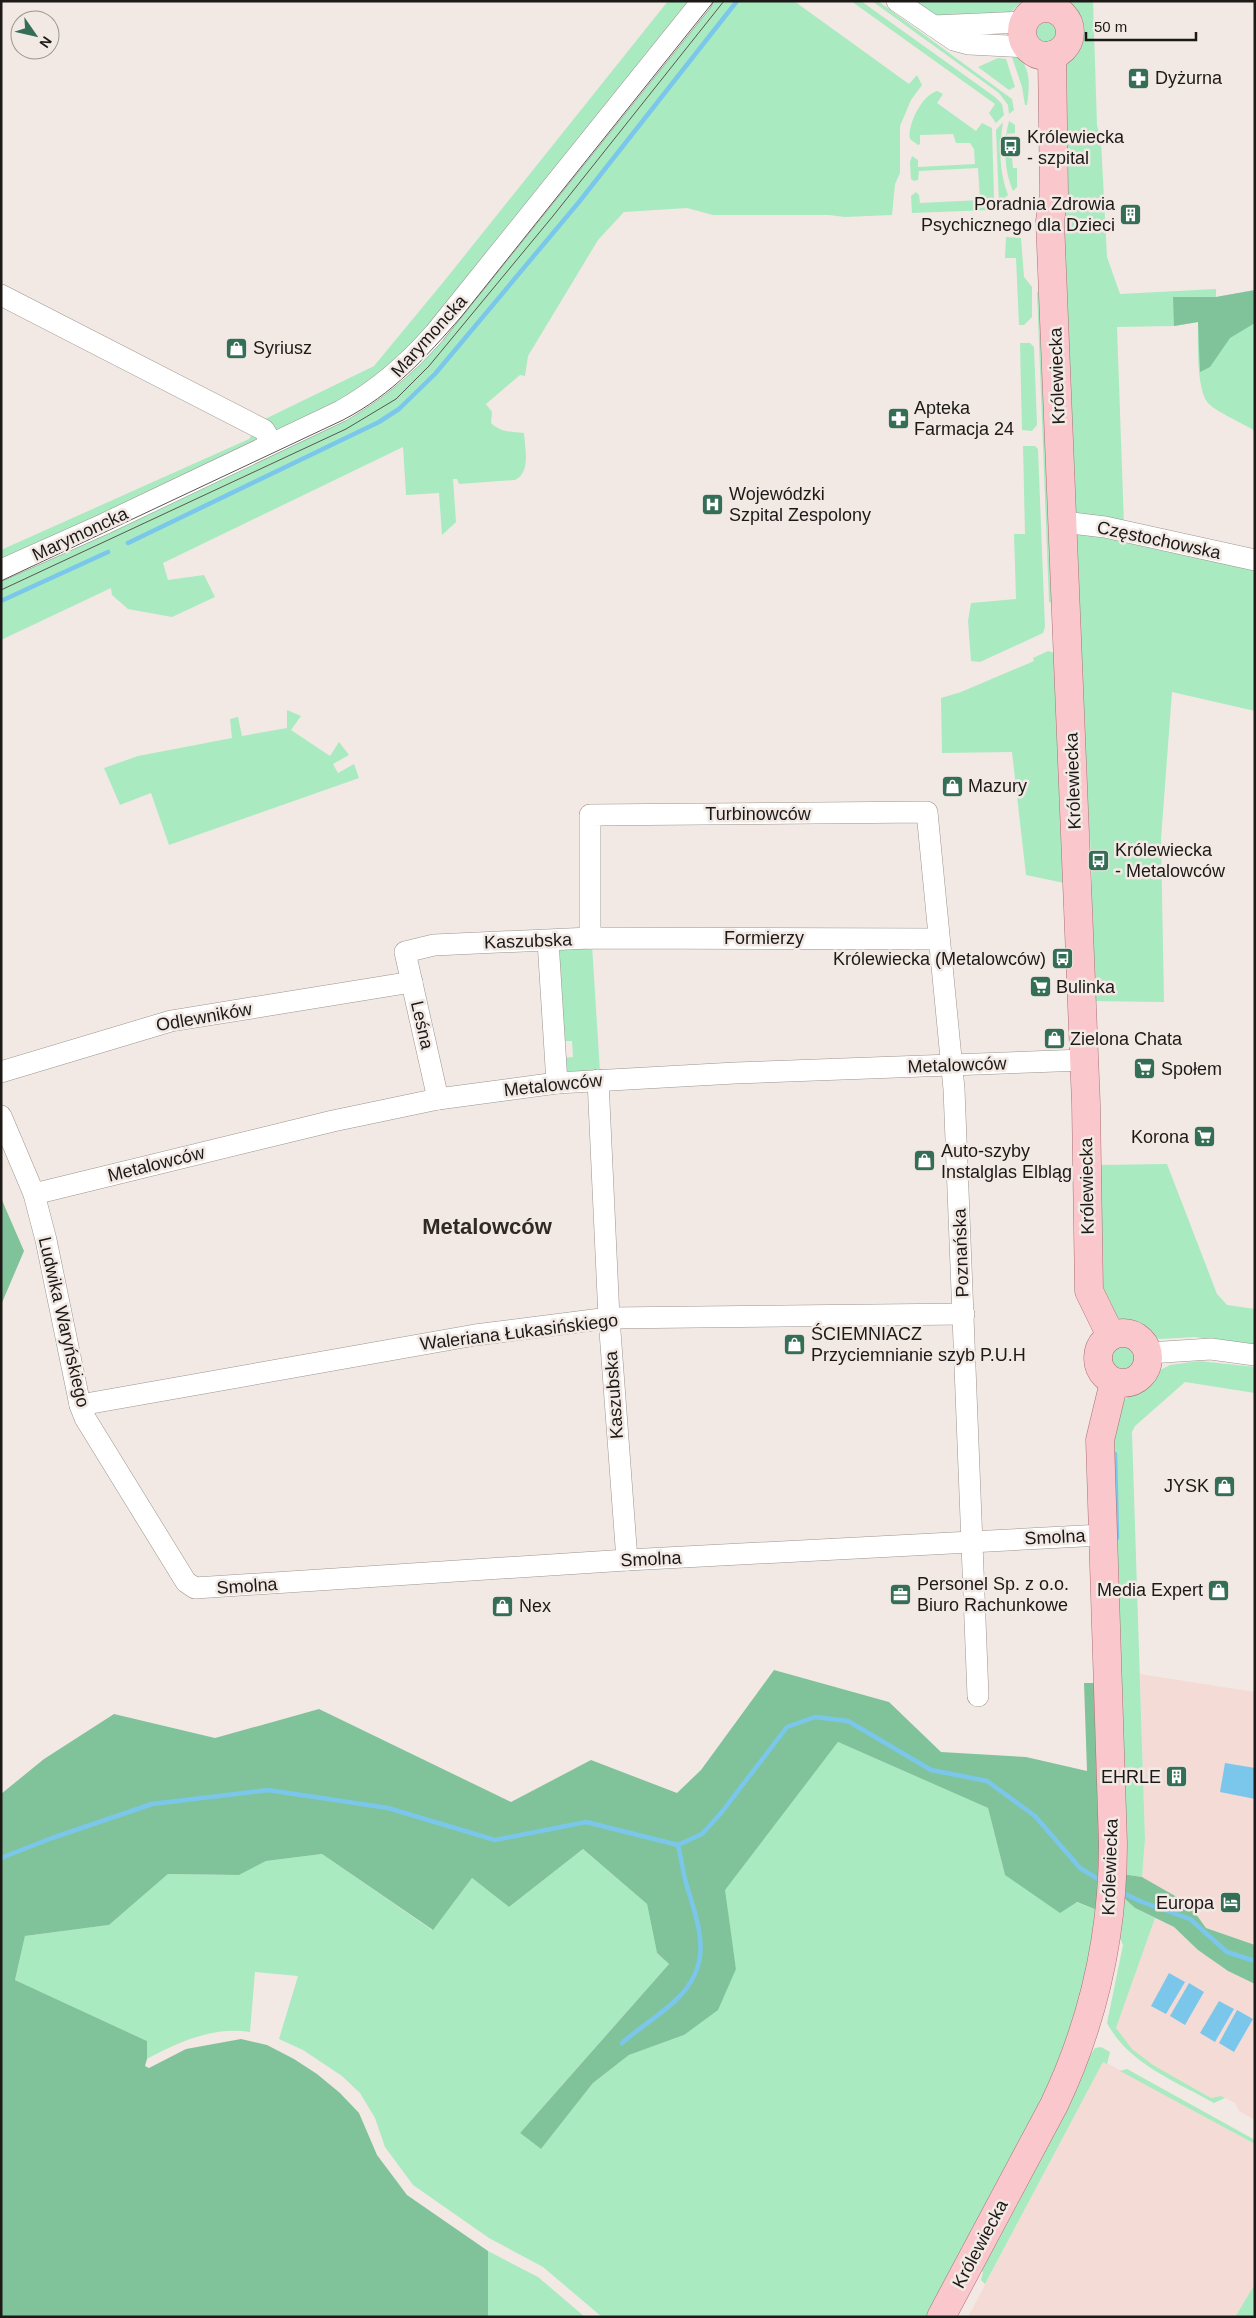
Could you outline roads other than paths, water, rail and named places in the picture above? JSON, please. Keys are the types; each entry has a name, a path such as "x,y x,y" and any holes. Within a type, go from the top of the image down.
{"main road":[{"name":"Królewiecka","path":"1038,25 1042,202 1050,221 1063,522 1084,1060 1089,1291 1111,1336"},
{"path":"1126,1333 1134,1335 1145,1345 1148,1352 1147,1366 1140,1377 1128,1383 1114,1382 1106,1377 1100,1369 1097,1360 1099,1350 1104,1342 1111,1336 1126,1333"},
{"name":"Królewiecka","path":"941,2317 1054,2105 1070,2071 1098,1985 1112,1887 1100,1440 1114,1382"}],"street":[{"name":"Marymoncka","path":"1,570 364,398 393,377 410,361 581,153 702,1"},
{"path":"897,1 933,26 1038,25"},
{"path":"1,295 264,430 272,443"},
{"name":"Częstochowska","path":"1063,522 1105,528 1255,560"},
{"name":"Turbinowców","path":"590,816 927,812"},
{"name":"Poznańska","path":"927,812 953,1066 978,1696"},
{"name":"Kaszubska","path":"405,952 434,946 590,938 590,816"},
{"name":"Formierzy","path":"590,938 939,939"},
{"path":"548,941 557,1082"},
{"name":"Leśna","path":"405,952 438,1099"},
{"name":"Odlewników","path":"1,1072 171,1021 412,982"},
{"name":"Metalowców","path":"34,1194 333,1121 438,1099 557,1082 1084,1060"},
{"name":"Kaszubska","path":"598,1080 609,1318 627,1560"},
{"name":"Ludwika Waryńskiego","path":"1,1116 34,1194 80,1405 92,1429 186,1582 200,1589"},
{"name":"Waleriana Łukasińskiego","path":"80,1405 476,1335 609,1318 964,1314"},
{"path":"1148,1352 1211,1349 1255,1355"},
{"name":"Smolna","path":"200,1589 627,1560 1102,1535"}],"water":[{"path":"1225,1763 1255,1768 1255,1799 1220,1792"},
{"path":"1169,1973 1185,1982 1166,2014 1151,2006"},
{"path":"1189,1983 1204,1992 1185,2025 1170,2016"},
{"path":"1219,2001 1234,2009 1215,2042 1200,2033"},
{"path":"1237,2010 1253,2019 1234,2052 1219,2043"}],"waterway":[{"path":"128,543 379,422 399,409 435,374 579,202 737,1"},
{"path":"1,601 108,552"},
{"path":"1115,1454 1117,1538"},
{"path":"1,1858 52,1838 152,1804 268,1790 388,1808 495,1840 586,1822 678,1845 702,1834 721,1813 787,1727 815,1717 848,1721 931,1770 987,1781 1035,1816 1080,1868 1103,1882"},
{"path":"622,2043 676,2000 688,1986 696,1972 700,1958 699,1930 678,1845"},
{"path":"1121,1892 1142,1902 1190,1919 1227,1952 1255,1961"}],"tram line":[{"path":"1,581 343,420 361,410 393,387 421,361 461,317 714,1"},
{"path":"1,590 346,429 396,399 429,366 553,216 724,1"}],"place":[{"name":"Dyżurna","path":"1139,78"},
{"name":"Królewiecka - szpital","path":"1011,147"},
{"name":"Poradnia Zdrowia Psychicznego dla Dzieci","path":"1131,214"},
{"name":"Syriusz","path":"237,348"},
{"name":"Apteka Farmacja 24","path":"898,418"},
{"name":"Wojewódzki Szpital Zespolony","path":"713,504"},
{"name":"Mazury","path":"952,786"},
{"name":"Królewiecka - Metalowców","path":"1099,860"},
{"name":"Królewiecka (Metalowców)","path":"1062,959"},
{"name":"Bulinka","path":"1040,987"},
{"name":"Zielona Chata","path":"1054,1039"},
{"name":"Społem","path":"1145,1069"},
{"name":"Korona","path":"1205,1137"},
{"name":"Auto-szyby Instalglas Elbląg","path":"925,1161"},
{"name":"ŚCIEMNIACZ Przyciemnianie szyb P.U.H","path":"795,1344"},
{"name":"JYSK","path":"1225,1486"},
{"name":"Media Expert","path":"1219,1590"},
{"name":"Personel Sp. z o.o. Biuro Rachunkowe","path":"901,1594"},
{"name":"Nex","path":"503,1606"},
{"name":"EHRLE","path":"1177,1777"},
{"name":"Europa","path":"1230,1903"}],"district":[{"name":"Metalowców","path":"487,1226"}]}
